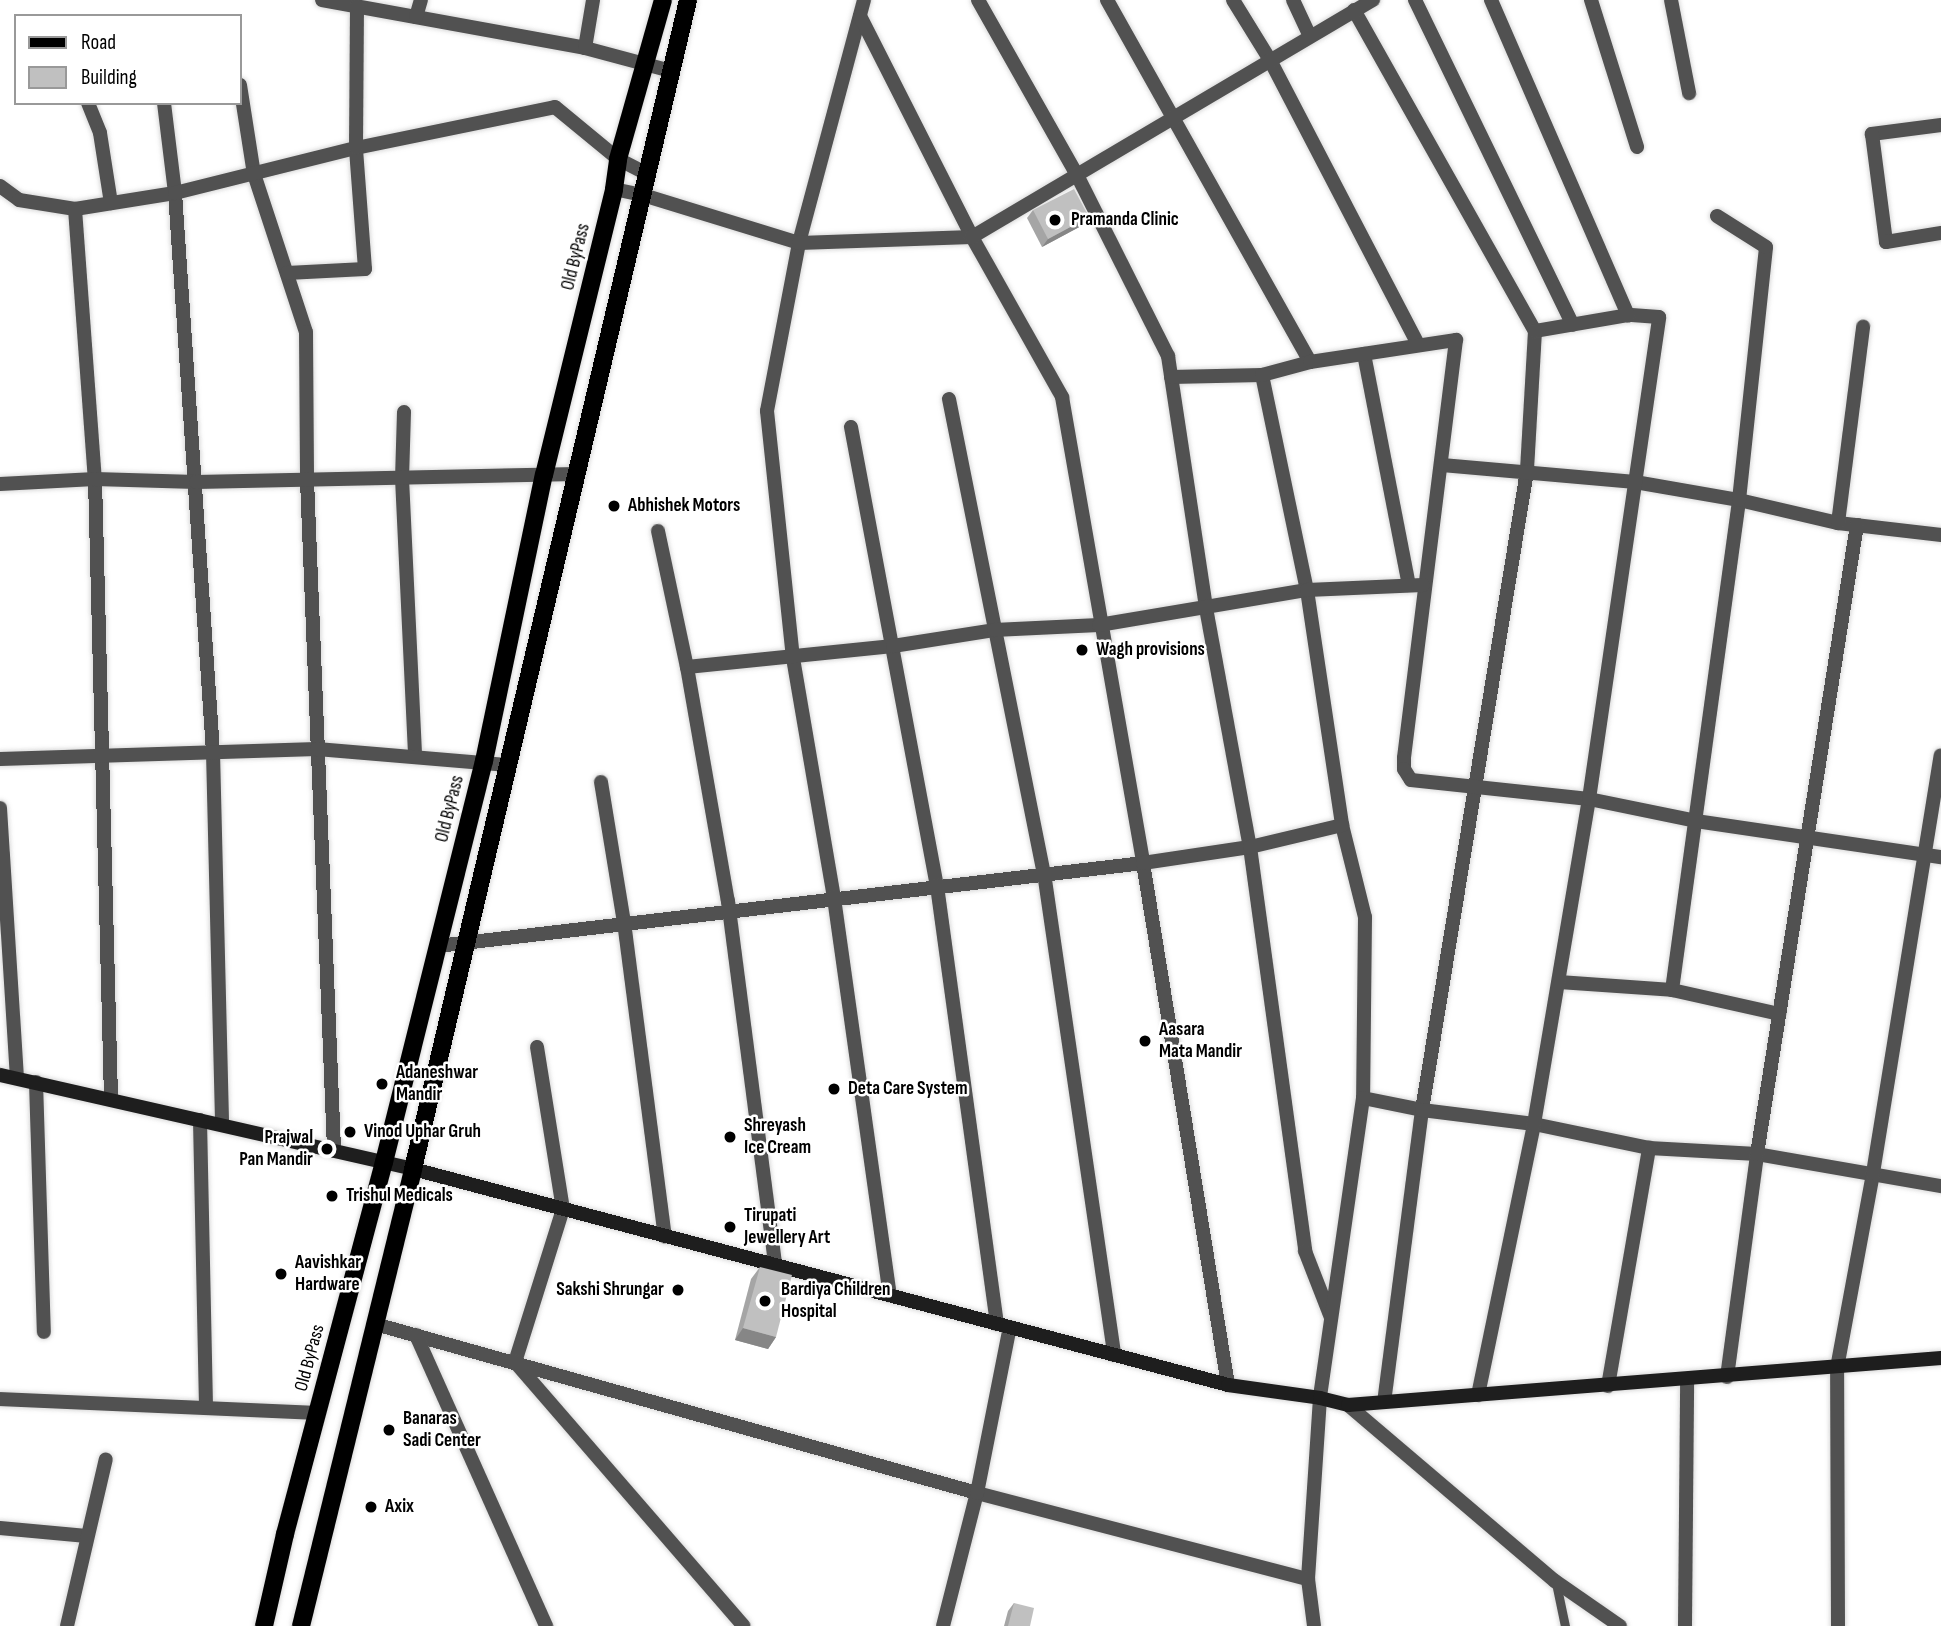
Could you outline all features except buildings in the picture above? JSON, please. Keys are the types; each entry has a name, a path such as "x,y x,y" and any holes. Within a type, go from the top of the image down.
{"main road":[{"name":"Old ByPass","path":"264,1626 484,761 544,475 614,189 618,159 663,0"},
{"path":"301,1626 413,1169 688,0"},
{"path":"0,1075 413,1169 1228,1385 1320,1398 1348,1405 1727,1377 1941,1357"}],"street":[{"path":"322,0 585,48 671,71"},
{"path":"416,17 421,0"},
{"path":"585,48 593,0"},
{"path":"864,0 799,243 767,411 793,658 834,898 890,1295"},
{"path":"978,0 1077,175 1168,356 1206,608 1250,847 1305,1251 1330,1315"},
{"path":"1107,0 1310,362"},
{"path":"1233,0 1270,60 1418,344"},
{"path":"1293,0 1310,36"},
{"path":"1415,0 1573,325"},
{"path":"1491,0 1628,315"},
{"path":"1591,0 1637,147"},
{"path":"1671,0 1689,93"},
{"path":"614,189 643,195 799,243 972,237 1175,119 1363,4 1535,331 1527,471 1422,1111 1384,1402"},
{"path":"286,273 365,269 356,148 357,6"},
{"path":"860,16 972,237 1062,397 1099,625 1143,863 1228,1385"},
{"path":"242,98 254,174 306,332 307,481 334,1150"},
{"path":"89,105 100,133 111,203"},
{"path":"164,105 175,193 213,752 222,1124"},
{"path":"0,186 19,200 75,209 175,193 356,148 555,107 618,159 648,174"},
{"path":"1941,125 1872,134 1885,242 1941,233"},
{"path":"75,209 95,480 111,1099"},
{"path":"1672,990 1739,500 1766,247 1717,216"},
{"path":"1478,1395 1534,1124 1559,982 1589,799 1659,317 1628,315 1535,331"},
{"path":"1838,523 1863,327"},
{"path":"1171,377 1262,374 1310,362 1456,340 1441,465 1416,585 1404,769 1411,780 1420,784 1474,785 1589,799 1696,821 1808,835 1941,857"},
{"path":"1364,354 1416,585"},
{"path":"1262,374 1307,590 1342,825 1365,916 1363,1098 1320,1398 1308,1579 1314,1626"},
{"path":"949,398 1044,873 1114,1355"},
{"path":"404,412 401,478 415,756"},
{"path":"851,427 937,886 1004,1325 977,1493 943,1626"},
{"path":"1441,465 1635,482 1739,500 1838,523 1940,532"},
{"path":"0,484 95,480 307,481 577,474"},
{"path":"1727,1377 1756,1154 1857,525"},
{"path":"658,531 687,667 729,910 775,1265"},
{"path":"687,667 893,646 995,630 1099,625 1307,590 1416,585"},
{"path":"0,759 317,748 508,765"},
{"path":"1838,1626 1837,1367 1873,1173 1941,755"},
{"path":"601,782 624,922 665,1236"},
{"path":"0,808 17,1077"},
{"path":"438,946 466,946 624,922 1143,863 1250,847 1342,825"},
{"path":"1559,982 1672,990 1779,1014"},
{"path":"515,1362 563,1209 537,1047"},
{"path":"36,1082 44,1332"},
{"path":"1363,1098 1422,1111 1534,1124 1649,1148 1756,1154 1941,1186"},
{"path":"200,1119 206,1408"},
{"path":"1608,1386 1649,1148"},
{"path":"375,1324 977,1493 1308,1579"},
{"path":"416,1335 546,1626"},
{"path":"515,1362 744,1626"},
{"path":"1685,1626 1687,1380"},
{"path":"0,1399 317,1413"},
{"path":"1348,1405 1555,1581 1620,1626"},
{"path":"67,1626 106,1459"},
{"path":"0,1528 87,1536"}],"lane":[{"path":"1555,1581 1565,1626"}],"place":[{"name":"Pramanda Clinic","path":"1055,220"},
{"name":"Abhishek Motors","path":"614,506"},
{"name":"Wagh provisions","path":"1082,650"},
{"name":"Aasara Mata Mandir","path":"1145,1041"},
{"name":"Adaneshwar Mandir","path":"382,1084"},
{"name":"Deta Care System","path":"834,1089"},
{"name":"Vinod Uphar Gruh","path":"350,1132"},
{"name":"Shreyash Ice Cream","path":"730,1137"},
{"name":"Prajwal Pan Mandir","path":"327,1149"},
{"name":"Trishul Medicals","path":"332,1196"},
{"name":"Tirupati Jewellery Art","path":"730,1227"},
{"name":"Aavishkar Hardware","path":"281,1274"},
{"name":"Sakshi Shrungar","path":"678,1290"},
{"name":"Bardiya Children Hospital","path":"765,1301"},
{"name":"Banaras Sadi Center","path":"389,1430"},
{"name":"Axix","path":"371,1507"}]}
